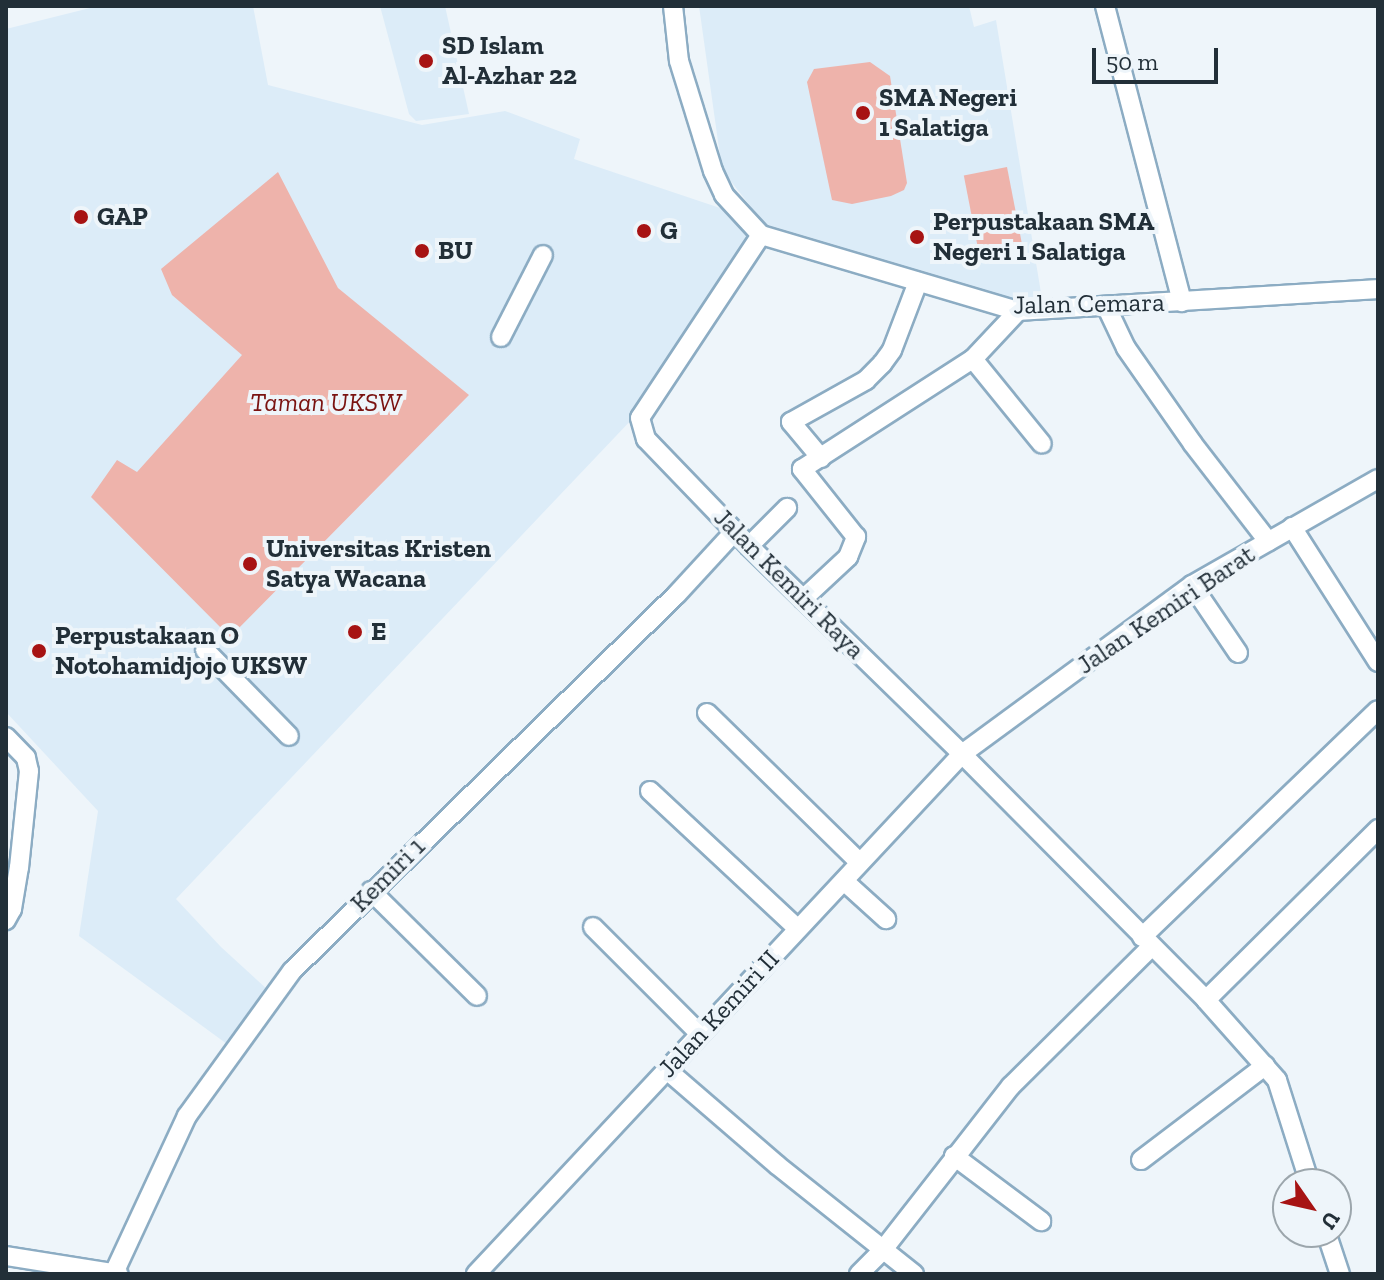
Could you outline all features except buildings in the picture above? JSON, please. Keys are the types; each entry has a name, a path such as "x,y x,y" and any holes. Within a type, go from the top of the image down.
{"street":[{"path":"673,6 679,61 713,171 724,195 761,235"},
{"path":"1105,6 1182,302"},
{"name":"Jalan Cemara","path":"761,235 1018,311 1107,308 1378,289"},
{"name":"Jalan Kemiri Raya","path":"761,235 640,418 646,439 734,532 962,754 1206,1000 1271,1073"},
{"path":"501,337 543,255"},
{"path":"821,458 791,422 866,380 882,364 892,350 918,282"},
{"path":"1107,308 1126,348 1193,444 1268,541"},
{"path":"803,599 848,557 856,537 802,471 973,359 1018,311"},
{"path":"973,359 1042,444"},
{"name":"Jalan Kemiri Barat","path":"962,754 1192,585 1378,479"},
{"path":"749,546 787,508"},
{"path":"1292,527 1378,662"},
{"name":"Kemiri 1","path":"116,1273 187,1116 292,971 677,594 734,532"},
{"path":"1192,585 1238,653"},
{"path":"205,650 289,736"},
{"path":"859,1274 882,1251 1011,1086 1147,942 1378,710"},
{"path":"707,713 860,863"},
{"path":"6,737 26,758 29,771 19,867 12,909 6,920"},
{"name":"Jalan Kemiri II","path":"476,1274 962,754"},
{"path":"650,791 798,929"},
{"path":"1206,1000 1378,829"},
{"path":"844,881 886,919"},
{"path":"371,891 477,996"},
{"path":"593,927 700,1034"},
{"path":"667,1070 882,1251 914,1274"},
{"path":"1141,1160 1271,1073 1304,1168"},
{"path":"954,1156 1041,1221"},
{"path":"1331,1248 1340,1274"},
{"path":"6,1256 116,1273"}],"shaded area":[{"name":"Universitas Kristen Satya Wacana","path":"98,6 253,6 268,85 422,125 505,111 580,139 574,159 732,212 751,240 635,416 176,899 221,947 268,990 227,1044 79,936 98,811 6,712 6,29"},
{"name":"SD Islam Al-Azhar 22","path":"380,6 445,6 469,114 416,121 409,114"},
{"name":"SMA Negeri 1 Salatiga","path":"699,6 969,6 974,27 996,20 1041,293 1033,297 1013,298 766,226 722,170"}],"green space":[{"path":"870,62 890,76 907,183 904,190 891,196 852,204 832,200 807,82 814,69"},
{"path":"1007,167 1022,243 979,251 964,175"},
{"name":"Taman UKSW","path":"278,172 338,288 469,395 230,637 91,497 117,460 137,472 242,355 172,295 161,269"}],"place":[{"name":"SD Islam Al-Azhar 22","path":"426,61"},
{"name":"SMA Negeri 1 Salatiga","path":"863,113"},
{"name":"GAP","path":"81,217"},
{"name":"G","path":"644,231"},
{"name":"Perpustakaan SMA Negeri 1 Salatiga","path":"917,237"},
{"name":"BU","path":"422,251"},
{"name":"Universitas Kristen Satya Wacana","path":"250,564"},
{"name":"E","path":"355,632"},
{"name":"Perpustakaan O Notohamidjojo UKSW","path":"39,651"}]}
